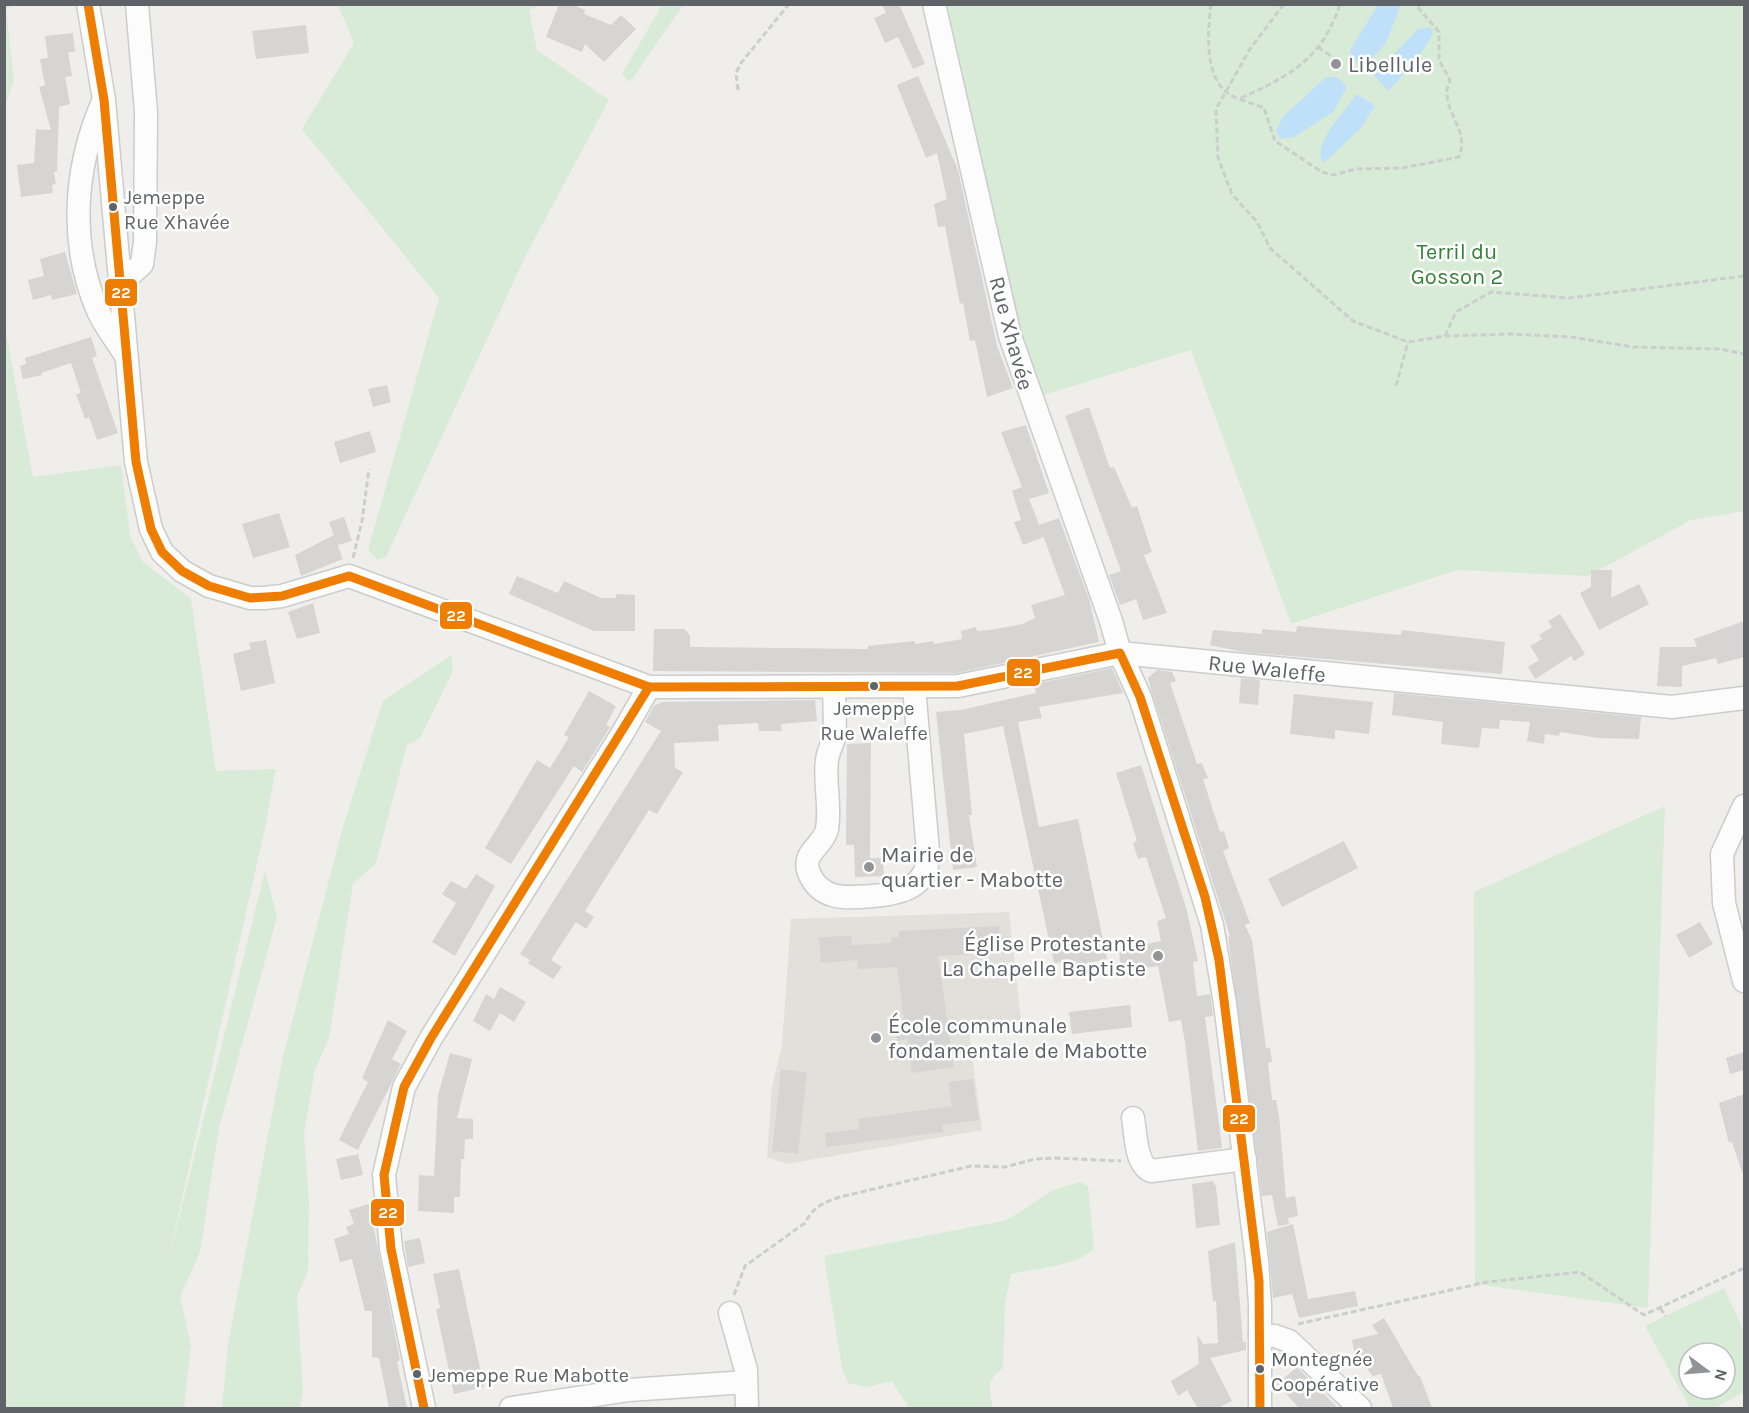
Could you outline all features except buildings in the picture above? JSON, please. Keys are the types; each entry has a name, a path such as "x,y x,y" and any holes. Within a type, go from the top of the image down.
{"street":[{"path":"88,4 104,100 136,462 151,529 162,552 182,571 209,586 250,598 282,596 349,576"},
{"path":"120,284 142,264 145,242 146,112 137,4"},
{"name":"Rue Xhavée","path":"934,4 1010,336 1111,621 1120,653 1140,697 1207,906 1225,1004 1259,1281 1260,1408"},
{"path":"104,100 83,156 79,222 92,294 99,314 127,358"},
{"name":"Rue Waleffe","path":"349,576 649,687 958,686 1120,653 1621,704 1672,707 1744,698"},
{"path":"424,1408 391,1249 384,1174 404,1087 431,1038 622,734 649,687"},
{"path":"834,687 834,737 827,759 827,828 822,840 808,856 807,865 819,888 840,898 906,891 919,882 926,872 928,852 914,687"},
{"path":"1744,806 1722,854 1724,903 1744,981"},
{"path":"1133,1118 1141,1162 1151,1171 1245,1159"},
{"path":"730,1313 743,1356 747,1408"},
{"path":"1260,1335 1284,1338 1298,1348 1360,1408"},
{"path":"511,1408 628,1390 746,1382"}],"path":[{"path":"738,90 736,74 741,63 789,4"},
{"path":"1211,4 1209,49 1212,67 1225,91 1264,108 1275,141 1322,172 1333,176 1356,169 1402,168 1459,157 1462,149 1462,136 1447,93 1450,80 1439,60 1439,32 1414,4"},
{"path":"1284,4 1250,49 1216,110 1218,158 1232,194 1257,222 1270,248 1353,321 1408,342 1445,336 1571,337 1633,347 1720,349 1744,354"},
{"path":"1241,98 1283,79 1306,62 1325,39 1340,5"},
{"path":"1318,47 1331,56"},
{"path":"1445,336 1456,312 1491,292 1569,298 1744,276"},
{"path":"1396,386 1408,342"},
{"path":"349,576 362,521 369,469"},
{"path":"730,1313 739,1276 745,1266 805,1223 810,1213 822,1203 874,1188 971,1166 1005,1167 1035,1159 1079,1158 1141,1162"},
{"path":"1284,1338 1292,1325 1487,1282 1580,1272 1644,1316 1744,1268"},
{"path":"1660,1308 1666,1316"}],"shaded area":[{"name":"École communale fondamentale de Mabotte","path":"1009,912 1021,1020 969,1031 982,1130 787,1164 767,1157 772,1087 782,1045 791,919"}],"green space":[{"path":"5,4 13,5 6,10 14,80 5,106"},
{"path":"338,5 540,5 529,10 537,50 609,100 526,255 386,557 378,560 368,550 439,298 302,129 354,43"},
{"path":"662,5 683,5 630,82 622,74"},
{"name":"Terril du Gosson 2","path":"943,5 1744,5 1744,511 1691,520 1588,576 1457,570 1291,624 1191,350 1030,399"},
{"path":"5,328 33,477 121,465 130,535 142,561 191,599 216,771 276,769 266,823 167,1266 265,871 277,917 219,1128 200,1252 180,1297 191,1345 184,1408 5,1408"},
{"path":"451,655 453,671 420,738 407,745 376,863 353,884 329,1038 315,1070 304,1133 309,1200 308,1271 297,1296 303,1391 300,1408 222,1408 228,1344 283,1056 342,830 383,701"},
{"path":"1665,806 1648,1308 1475,1284 1474,892"},
{"path":"1080,1182 1088,1186 1094,1248 1079,1259 1011,1274 1005,1303 1003,1368 994,1376 990,1385 993,1408 909,1408 892,1381 866,1387 848,1383 842,1368 824,1256 1007,1220 1053,1190"},
{"path":"1724,1288 1744,1331 1744,1392 1737,1396 1737,1341 1677,1341 1677,1384 1645,1326"},
{"path":"1686,1401 1728,1401 1715,1408 1690,1408"}],"water":[{"path":"1378,5 1400,5 1400,7 1386,43 1365,66 1352,59 1350,50"},
{"path":"1431,27 1433,34 1416,61 1388,91 1374,75 1418,29"},
{"path":"1326,77 1337,77 1347,87 1333,112 1294,137 1280,139 1276,131 1283,117"},
{"path":"1357,94 1375,106 1360,129 1325,162 1321,159 1323,142"}],"transit line":[{"name":"22","path":"88,4 104,100 136,462 151,529 162,552 182,571 209,586 250,598 282,596 349,576 649,687 958,686 1120,653 1140,697 1205,897 1219,960 1259,1281 1260,1408"},
{"name":"22","path":"424,1408 391,1249 384,1175 404,1087 431,1038 649,687"}],"place":[{"name":"Libellule","path":"1336,64"},
{"name":"Jemeppe Rue Xhavée","path":"113,207"},
{"name":"Jemeppe Rue Waleffe","path":"874,686"},
{"name":"Mairie de quartier - Mabotte","path":"869,867"},
{"name":"Église Protestante La Chapelle Baptiste","path":"1158,956"},
{"name":"École communale fondamentale de Mabotte","path":"876,1038"},
{"name":"Montegnée Coopérative","path":"1260,1369"},
{"name":"Jemeppe Rue Mabotte","path":"417,1374"}]}
